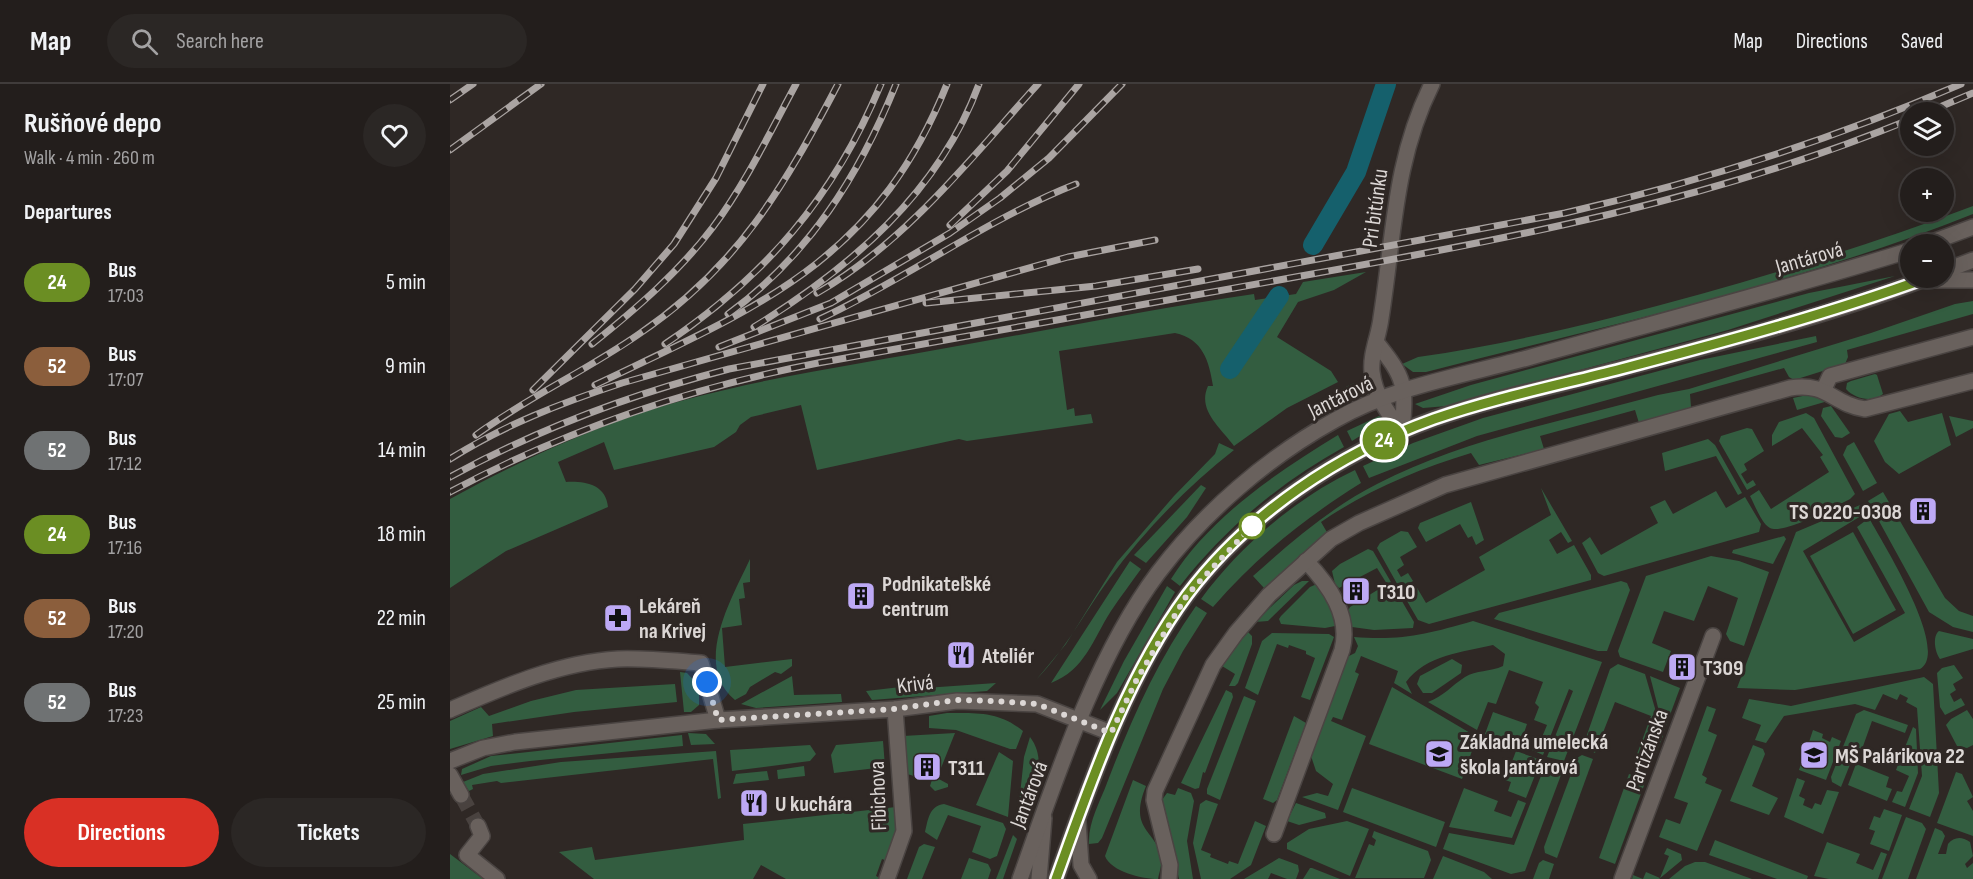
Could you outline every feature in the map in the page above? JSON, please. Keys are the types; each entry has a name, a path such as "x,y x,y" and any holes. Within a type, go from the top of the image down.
{"street":[{"name":"Pri bitúnku","path":"1402,432 1379,400 1372,372 1402,164 1419,110 1432,84"},
{"path":"1954,234 1973,227"},
{"name":"Jantárová","path":"1020,879 1080,719 1135,611 1157,574 1190,536 1249,479 1288,450 1335,419 1379,400 1900,253"},
{"path":"1954,267 1973,260"},
{"path":"1954,280 1973,280"},
{"path":"1056,879 1111,733 1158,642 1187,595 1216,562 1266,514 1306,484 1352,454 1402,432 1474,407 1734,339 1900,286"},
{"path":"1824,389 1830,376 1973,337"},
{"path":"1376,342 1393,364 1406,392 1402,432"},
{"path":"1169,879 1170,865 1154,800 1158,781 1216,662 1249,616 1332,539 1352,527 1445,485 1790,388 1807,386 1824,389 1847,404 1873,409 1973,381"},
{"path":"1274,834 1342,650 1346,631 1335,601 1320,575 1306,561"},
{"name":"Partizánska","path":"1622,879 1713,636"},
{"path":"450,710 536,675 616,659 652,659 701,663 718,720"},
{"name":"Krivá","path":"450,761 483,748 515,742 718,720 895,709 957,700 1037,704 1111,733"},
{"name":"Fibichova","path":"887,879 904,831 895,709"},
{"path":"450,775 461,795"},
{"path":"1039,879 1045,812"},
{"path":"1078,819 1081,865 1089,879"},
{"path":"480,831 467,855 497,879"}],"green space":[{"path":"1973,206 1973,214 1954,221 1954,213"},
{"path":"1928,222 1952,222 1919,234 1900,234 1900,241 1839,262 1633,320 1426,372 1413,372 1402,364 1418,357 1490,345 1631,313 1770,274"},
{"path":"1366,272 1334,290 1298,302 1277,337 1331,371 1338,382 1287,408 1234,446 1212,418 1205,403 1208,386 1213,386 1207,360 1198,346 1185,336 1175,333 1059,351 1067,410 1074,408 1075,416 1091,414 1093,423 967,441 959,439 817,470 801,405 751,417 740,425 736,432 714,447 614,470 604,442 558,462 566,482 593,485 603,493 608,507 506,551 450,588 450,499 536,455 626,418 722,390 791,376 1254,294 1255,300 1296,294 1303,282"},
{"path":"1895,276 1728,330 1447,406 1423,408 1415,404 1471,385 1809,293"},
{"path":"1973,301 1973,314 1847,350 1848,357 1845,364 1794,380 1789,377 1784,368 1690,394 1691,407 1639,423 1635,410 1540,436 1544,449 1479,465 1471,453 1432,466 1356,500 1321,522 1328,534 1264,588 1253,576 1297,538 1360,493 1410,468 1444,455 1515,432 1689,389 1871,333 1955,304"},
{"path":"1816,336 1817,342 1477,436 1369,478 1363,466 1413,443 1483,418 1700,360"},
{"path":"1875,374 1883,394 1879,397 1864,399 1846,389 1847,383"},
{"path":"1366,379 1357,396 1338,408 1337,396 1340,392"},
{"path":"1812,394 1828,401 1797,410 1793,398"},
{"path":"1831,406 1850,433 1842,438 1835,437 1821,416 1823,408"},
{"path":"1900,411 1908,422 1942,413 1951,445 1899,474 1885,462 1874,441 1889,414"},
{"path":"1806,413 1814,418 1855,494 1850,499 1797,524 1777,529 1770,528 1761,518 1750,496 1759,490 1771,509 1829,472 1820,457 1823,455 1802,428 1772,446 1772,435 1779,422"},
{"path":"1379,416 1383,418 1376,426 1352,441 1347,431"},
{"path":"1949,416 1973,421 1973,428 1956,437"},
{"path":"1747,428 1752,429 1764,451 1744,464 1747,470 1741,474 1747,484 1753,480 1756,485 1747,490 1719,441 1721,436"},
{"path":"1338,435 1344,447 1298,475 1255,508 1216,545 1180,586 1171,579 1205,536 1225,516 1268,481"},
{"path":"1708,439 1715,445 1742,493 1738,495 1716,456 1665,471 1662,453"},
{"path":"1854,442 1877,483 1863,491 1843,455 1847,446"},
{"path":"1219,443 1234,450 1199,479 1152,527 1109,579 1073,633 1117,562 1174,496 1215,454"},
{"path":"1355,470 1361,483 1282,539 1246,571 1213,607 1201,599 1233,560 1270,525 1333,481"},
{"path":"1201,485 1206,488 1187,517 1146,563 1134,555"},
{"path":"1541,488 1572,541 1568,543 1561,532 1549,540 1557,554 1574,545 1591,575 1591,580 1429,624 1418,620 1403,594 1416,586 1426,603 1485,570 1479,557 1551,515"},
{"path":"1716,491 1726,508 1745,497 1761,524 1759,532 1604,576 1598,573 1582,543 1590,537 1601,555 1658,523 1650,507 1665,500 1673,514"},
{"path":"1883,492 1945,598 1959,611 1973,616 1973,632 1953,627 1929,612 1868,501"},
{"path":"1471,502 1484,540 1476,545 1472,536 1468,538 1460,524 1426,542 1418,528 1420,523"},
{"path":"1860,505 1866,513 1803,551 1854,642 1905,613 1857,527 1869,518 1899,572 1921,620 1927,641 1927,658 1920,669 1795,690 1737,688 1796,532"},
{"path":"1401,531 1408,532 1417,547 1400,557 1404,565 1397,570 1401,577 1408,573 1413,581 1400,589 1377,548 1380,543"},
{"path":"1853,532 1896,610 1853,634 1810,556"},
{"path":"1784,536 1786,539 1773,564 1732,553 1733,550"},
{"path":"1368,549 1373,551 1414,622 1413,628 1374,630 1352,627 1347,613 1350,607 1387,584 1377,568 1339,588 1335,584 1332,571 1340,564"},
{"path":"1711,556 1739,561 1769,572 1744,646 1730,641 1726,634 1738,598 1708,586 1694,621 1664,611 1652,643 1671,651 1663,672 1620,657 1618,651 1646,576"},
{"path":"750,559 750,582 743,583 745,598 739,599 742,625 722,628 725,667 792,659 792,666 781,674 775,672 750,687 746,694 735,700 723,685 717,669 716,650 726,612"},
{"path":"1130,561 1141,569 1111,611 1087,653 1072,670 1051,683"},
{"path":"1302,581 1309,581 1268,621 1255,622 1294,585"},
{"path":"1621,581 1627,583 1630,590 1607,651 1598,651 1494,619 1499,613"},
{"path":"1319,583 1328,593 1335,626 1325,628 1281,624 1279,619 1281,616 1310,587"},
{"path":"1167,586 1175,592 1117,693 1100,710 1124,661"},
{"path":"1196,606 1207,613 1163,689 1102,838 1098,843 1089,844 1090,828 1095,812 1135,714 1169,648"},
{"path":"1473,621 1602,662 1564,761 1547,757 1573,691 1569,689 1543,755 1532,750 1536,740 1540,742 1547,725 1534,720 1539,707 1535,703 1543,682 1509,670 1496,704 1488,702 1477,730 1428,702 1439,697 1469,675 1503,666 1505,654 1493,645 1446,656 1424,666 1406,682 1412,694 1394,683 1398,671 1361,656 1355,672 1359,674 1342,720 1333,717 1331,721 1366,736 1338,810 1302,797 1317,793 1328,796 1333,784 1316,771 1311,756 1347,657 1355,653 1358,646 1354,637 1400,637 1442,630"},
{"path":"1247,631 1252,636 1252,644 1238,683 1235,686 1229,686 1235,674 1222,666"},
{"path":"1939,631 1973,639 1973,649 1940,659 1935,645"},
{"path":"1272,633 1329,634 1334,637 1310,700 1301,697 1315,658 1306,654 1306,651 1289,645 1288,648 1277,644 1258,695 1245,688 1262,641"},
{"path":"1452,659 1462,665 1461,673 1432,693 1423,693 1417,684 1420,676"},
{"path":"1618,664 1645,674 1663,736 1653,761 1637,754 1651,716 1615,702 1595,753 1583,746 1610,669"},
{"path":"1954,665 1963,678 1953,684 1956,690 1950,694 1954,702 1961,698 1965,705 1945,715 1940,707 1937,673 1942,668"},
{"path":"680,672 687,673 699,686 699,705 691,712 684,712"},
{"path":"792,676 794,695 841,694 842,702 756,708 741,704"},
{"path":"1650,676 1680,688 1664,731"},
{"path":"1924,677 1933,684 1939,793 1930,817 1909,809 1922,776 1917,708 1906,702 1908,698 1900,694 1897,700 1883,694 1875,710 1855,704 1784,716 1766,743 1755,740 1761,725 1742,718 1749,699 1791,706"},
{"path":"996,683 987,691 872,700 866,691 918,685 925,688"},
{"path":"675,684 677,702 574,712 492,724 493,736 450,749 450,721 481,707 489,716 531,701 576,690"},
{"path":"1392,687 1477,737 1462,779 1369,744"},
{"path":"1226,690 1232,693 1233,697 1205,773 1203,772 1199,788 1195,789 1181,783"},
{"path":"1244,696 1256,701 1220,800 1207,794 1207,789"},
{"path":"1707,706 1716,709 1708,731 1717,735 1702,775 1707,778 1705,783 1722,790 1697,851 1659,837 1666,819 1680,824 1688,803 1674,798"},
{"path":"1864,710 1908,725 1905,733 1872,721 1862,749 1857,747 1841,787 1832,782 1831,777 1856,714"},
{"path":"1967,710 1973,719 1973,745 1967,748 1957,746 1946,725 1951,719"},
{"path":"1493,712 1527,724 1523,736 1529,738 1525,748 1485,734"},
{"path":"947,713 987,714 1014,724 1023,731 1016,749 1010,749 956,730 929,728 929,716"},
{"path":"1294,716 1306,723 1277,800 1273,803 1263,799"},
{"path":"1913,727 1916,729 1918,773 1905,807 1892,802 1897,791 1902,792 1909,776 1896,770"},
{"path":"1813,730 1823,734 1822,738 1830,742 1832,737 1841,741 1826,780 1799,770 1804,755 1809,757 1810,753 1806,751"},
{"path":"688,733 706,734 715,744 691,745"},
{"path":"955,733 937,778 948,784 948,787 935,791 930,786 939,758 922,753 914,776 907,774 903,736"},
{"path":"682,735 683,746 491,766 461,775 462,769 491,756"},
{"path":"1030,737 1036,747 1039,769 1023,826 1017,823 1024,757"},
{"path":"883,741 885,767 834,773 831,755 836,745"},
{"path":"810,745 816,754 810,761 732,771 730,750"},
{"path":"1753,745 1763,749 1765,754 1752,786 1778,798 1769,815 1730,801"},
{"path":"716,751 721,798 718,799 713,759 501,783 497,781 472,785 473,789 469,791 463,782 483,774 561,762"},
{"path":"1516,751 1541,760 1526,798 1508,791 1511,782 1505,780"},
{"path":"999,752 1013,761 1008,817 976,805"},
{"path":"1582,755 1593,759 1557,858 1545,853 1544,847 1577,758"},
{"path":"1546,763 1558,768 1561,775 1525,871 1511,874 1443,849 1449,833 1514,845"},
{"path":"1856,764 1889,777 1886,787 1892,789 1887,801 1848,785"},
{"path":"804,766 805,776 778,779 777,770"},
{"path":"767,771 769,780 733,784 736,774"},
{"path":"1956,772 1962,774 1973,797 1967,801 1973,811 1973,836 1937,823"},
{"path":"1629,774 1646,780 1615,864 1599,858"},
{"path":"1797,778 1805,781 1799,796 1805,799 1803,805 1812,809 1815,803 1821,805 1827,790 1839,792 1823,834 1784,817"},
{"path":"1133,780 1146,786 1140,813 1142,822 1159,850 1161,867 1158,879 1144,878 1120,870 1108,862 1105,856"},
{"path":"1178,788 1191,793 1194,801 1187,841 1193,879 1179,879 1162,800 1167,793 1175,795"},
{"path":"1352,788 1445,822 1436,847 1343,812"},
{"path":"1464,788 1498,801 1494,811 1511,817 1518,800 1526,803 1512,838 1449,827"},
{"path":"1206,800 1218,804 1201,850 1211,854 1210,857 1228,864 1229,861 1238,864 1255,821 1266,826 1251,865 1230,879 1201,879 1193,843 1200,804"},
{"path":"1296,803 1325,813 1326,818 1299,825 1287,821"},
{"path":"944,804 1003,823 1006,829 997,856 990,859 972,852 981,826 948,815 937,840 925,832 932,811"},
{"path":"896,807 897,833 890,862 882,859 876,876 882,879 786,879 761,865 753,879 594,879 559,852 592,847 595,860 744,840 743,824"},
{"path":"1884,809 1902,815 1889,851 1870,844 1875,831 1869,829 1874,816 1880,818"},
{"path":"1906,817 1922,823 1926,829 1908,879 1882,879"},
{"path":"1347,821 1369,829 1350,876 1287,849 1287,843 1309,829"},
{"path":"1935,828 1942,831 1945,836 1938,854 1946,854 1948,844 1955,839 1961,838 1970,842 1973,856 1965,864 1967,868 1973,863 1973,879 1916,879"},
{"path":"1374,831 1428,851 1431,860 1424,878 1355,878 1369,844 1374,846 1376,840 1372,837"},
{"path":"1013,835 1017,839 1003,879 996,879"},
{"path":"1715,840 1808,876 1807,879 1777,879 1709,855"},
{"path":"1827,842 1860,854 1856,863 1873,870 1881,852 1887,854 1878,879 1829,879 1814,876"},
{"path":"924,844 935,847 922,879 907,879 919,847"},
{"path":"1667,848 1681,854 1682,860 1659,879 1643,879 1646,872 1660,878 1669,856 1664,854"},
{"path":"450,854 483,879 450,879"},
{"path":"1443,856 1484,872 1492,879 1433,879"},
{"path":"969,858 988,864 991,870 988,879 961,879"},
{"path":"1279,858 1298,865 1299,871 1296,879 1287,879 1271,873 1268,879 1244,879"},
{"path":"1543,860 1554,864 1549,879 1533,879 1539,863"},
{"path":"1695,862 1705,862 1752,879 1669,879 1685,866"},
{"path":"1312,868 1340,879 1303,879"}],"waterway":[{"path":"1313,245 1356,172 1386,84"},
{"path":"1230,369 1279,296"}],"tunnel":[{"path":"461,795 478,826"}],"railway":[{"path":"450,100 473,84"},
{"path":"450,150 541,84"},
{"path":"533,390 635,289 674,244 716,178 763,84"},
{"path":"592,344 656,289 700,244 747,175 796,84"},
{"path":"476,435 516,408 639,334 674,308 704,281 731,253 777,191 838,84"},
{"path":"665,344 735,291 793,231 819,198 842,163 881,84"},
{"path":"728,314 757,291 807,240 848,182 866,150 896,84"},
{"path":"595,385 708,331 758,303 805,272 847,237 885,195 918,145 947,84"},
{"path":"754,327 790,304 857,253 916,193 940,160 962,123 979,84"},
{"path":"817,293 880,249 908,224 962,170 1038,84"},
{"path":"950,225 1007,171 1079,84"},
{"path":"719,347 831,303 950,233 1000,198 1049,158 1122,84"},
{"path":"450,477 517,443 586,414 729,369 1565,213 1666,188 1766,158 1864,123 1961,84"},
{"path":"1952,102 1973,93"},
{"path":"450,492 538,449 583,431 675,398 722,385 818,363 1379,262 1534,231 1687,195 1837,147 1900,123"},
{"path":"820,319 1042,198 1076,184"},
{"path":"450,459 533,416 622,383 1068,257 1155,240"},
{"path":"926,303 1096,286 1198,269"}],"bus line":[{"name":"24","path":"1056,879 1111,733 1137,679 1187,595 1241,536 1306,484 1352,454 1434,419 1734,339 1900,287"}],"place":[{"name":"TS 0220-0308","path":"1923,511"},
{"name":"T310","path":"1356,591"},
{"name":"Podnikateľské centrum","path":"861,596"},
{"name":"Lekáreň na Krivej","path":"618,618"},
{"name":"Ateliér","path":"961,655"},
{"name":"T309","path":"1682,667"},
{"name":"Základná umelecká škola Jantárová","path":"1439,754"},
{"name":"MŠ Palárikova 22","path":"1814,755"},
{"name":"T311","path":"927,767"},
{"name":"U kuchára","path":"754,803"}],"route":[{"path":"707,682 718,720 895,709 957,700 995,701 1037,704 1111,733 1137,679 1187,595 1216,562 1254,525 1252,526"}]}
